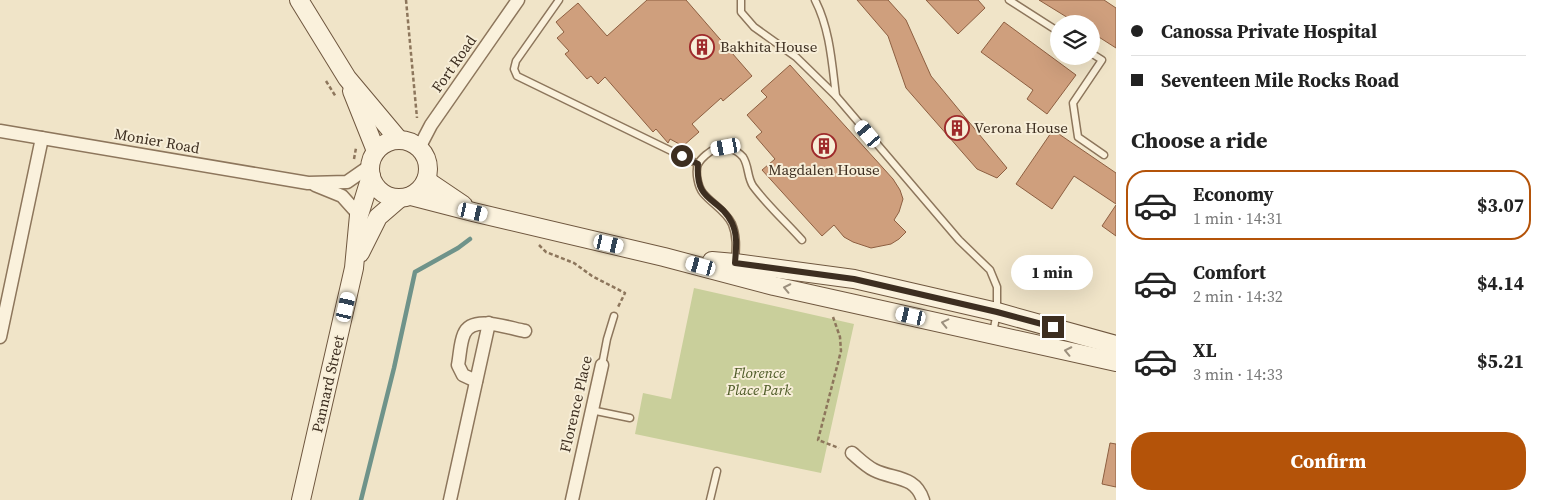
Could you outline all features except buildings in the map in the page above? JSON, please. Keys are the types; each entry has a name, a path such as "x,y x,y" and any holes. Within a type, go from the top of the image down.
{"main road":[{"path":"300,0 347,78 399,140"},
{"path":"347,78 368,165 376,186 384,194 473,212 664,257 774,286 1116,362"},
{"path":"368,165 384,144 399,140 406,141 419,148 424,153 428,166 426,180 423,186 406,197"},
{"name":"Pannard Street","path":"301,500 354,268 359,215 368,165"},
{"path":"426,180 473,212"},
{"name":"Pannard Street","path":"354,268 364,242 378,217 406,197"},
{"path":"664,257 735,263 854,279 997,312 1116,345"}],"street":[{"name":"Fort Road","path":"419,148 431,125 518,0"},
{"name":"Monier Road","path":"0,131 308,183 347,182 368,165"},
{"path":"0,337 42,138"},
{"name":"Monier Road","path":"308,183 342,196 359,215"},
{"path":"476,381 463,375 458,365 464,334 469,326 476,323 489,324 525,331"},
{"path":"450,500 489,324"},
{"name":"Florence Place","path":"572,500 602,365"},
{"path":"852,453 875,470 914,484 923,500"}],"lane":[{"path":"559,0 516,60 514,69 517,76 698,164"},
{"path":"741,0 741,12 754,27 796,57 836,96 960,240 990,270 997,287 997,312 993,334"},
{"path":"815,0 822,13 827,34 836,96"},
{"path":"1009,0 1050,26"},
{"path":"1099,65 1074,103 1078,137 1104,155"},
{"path":"735,263 737,240 731,223 722,211 702,192 697,177 698,164 715,149 726,147 736,151 742,157 752,184 802,240"},
{"name":"Florence Place","path":"602,365 614,316"},
{"path":"591,410 630,418"},
{"path":"710,500 717,471"}],"path":[{"path":"406,0 417,118"},
{"path":"326,81 340,102"},
{"path":"356,145 368,165"},
{"path":"536,243 546,252 574,262 592,276 624,293 614,316"},
{"path":"832,313 840,337 842,351 818,440 852,453"}],"green space":[{"name":"Florence Place Park","path":"694,288 854,324 821,473 635,434 643,393 671,399"}],"waterway":[{"path":"361,500 394,368 415,272 458,248 470,239"}],"place":[{"name":"Bakhita House","path":"702,47"},
{"name":"Verona House","path":"957,128"},
{"name":"Magdalen House","path":"824,146"}],"route":[{"path":"682,156 698,164 697,177 702,192 722,211 731,223 737,240 735,263 854,279 1053,327"}]}
